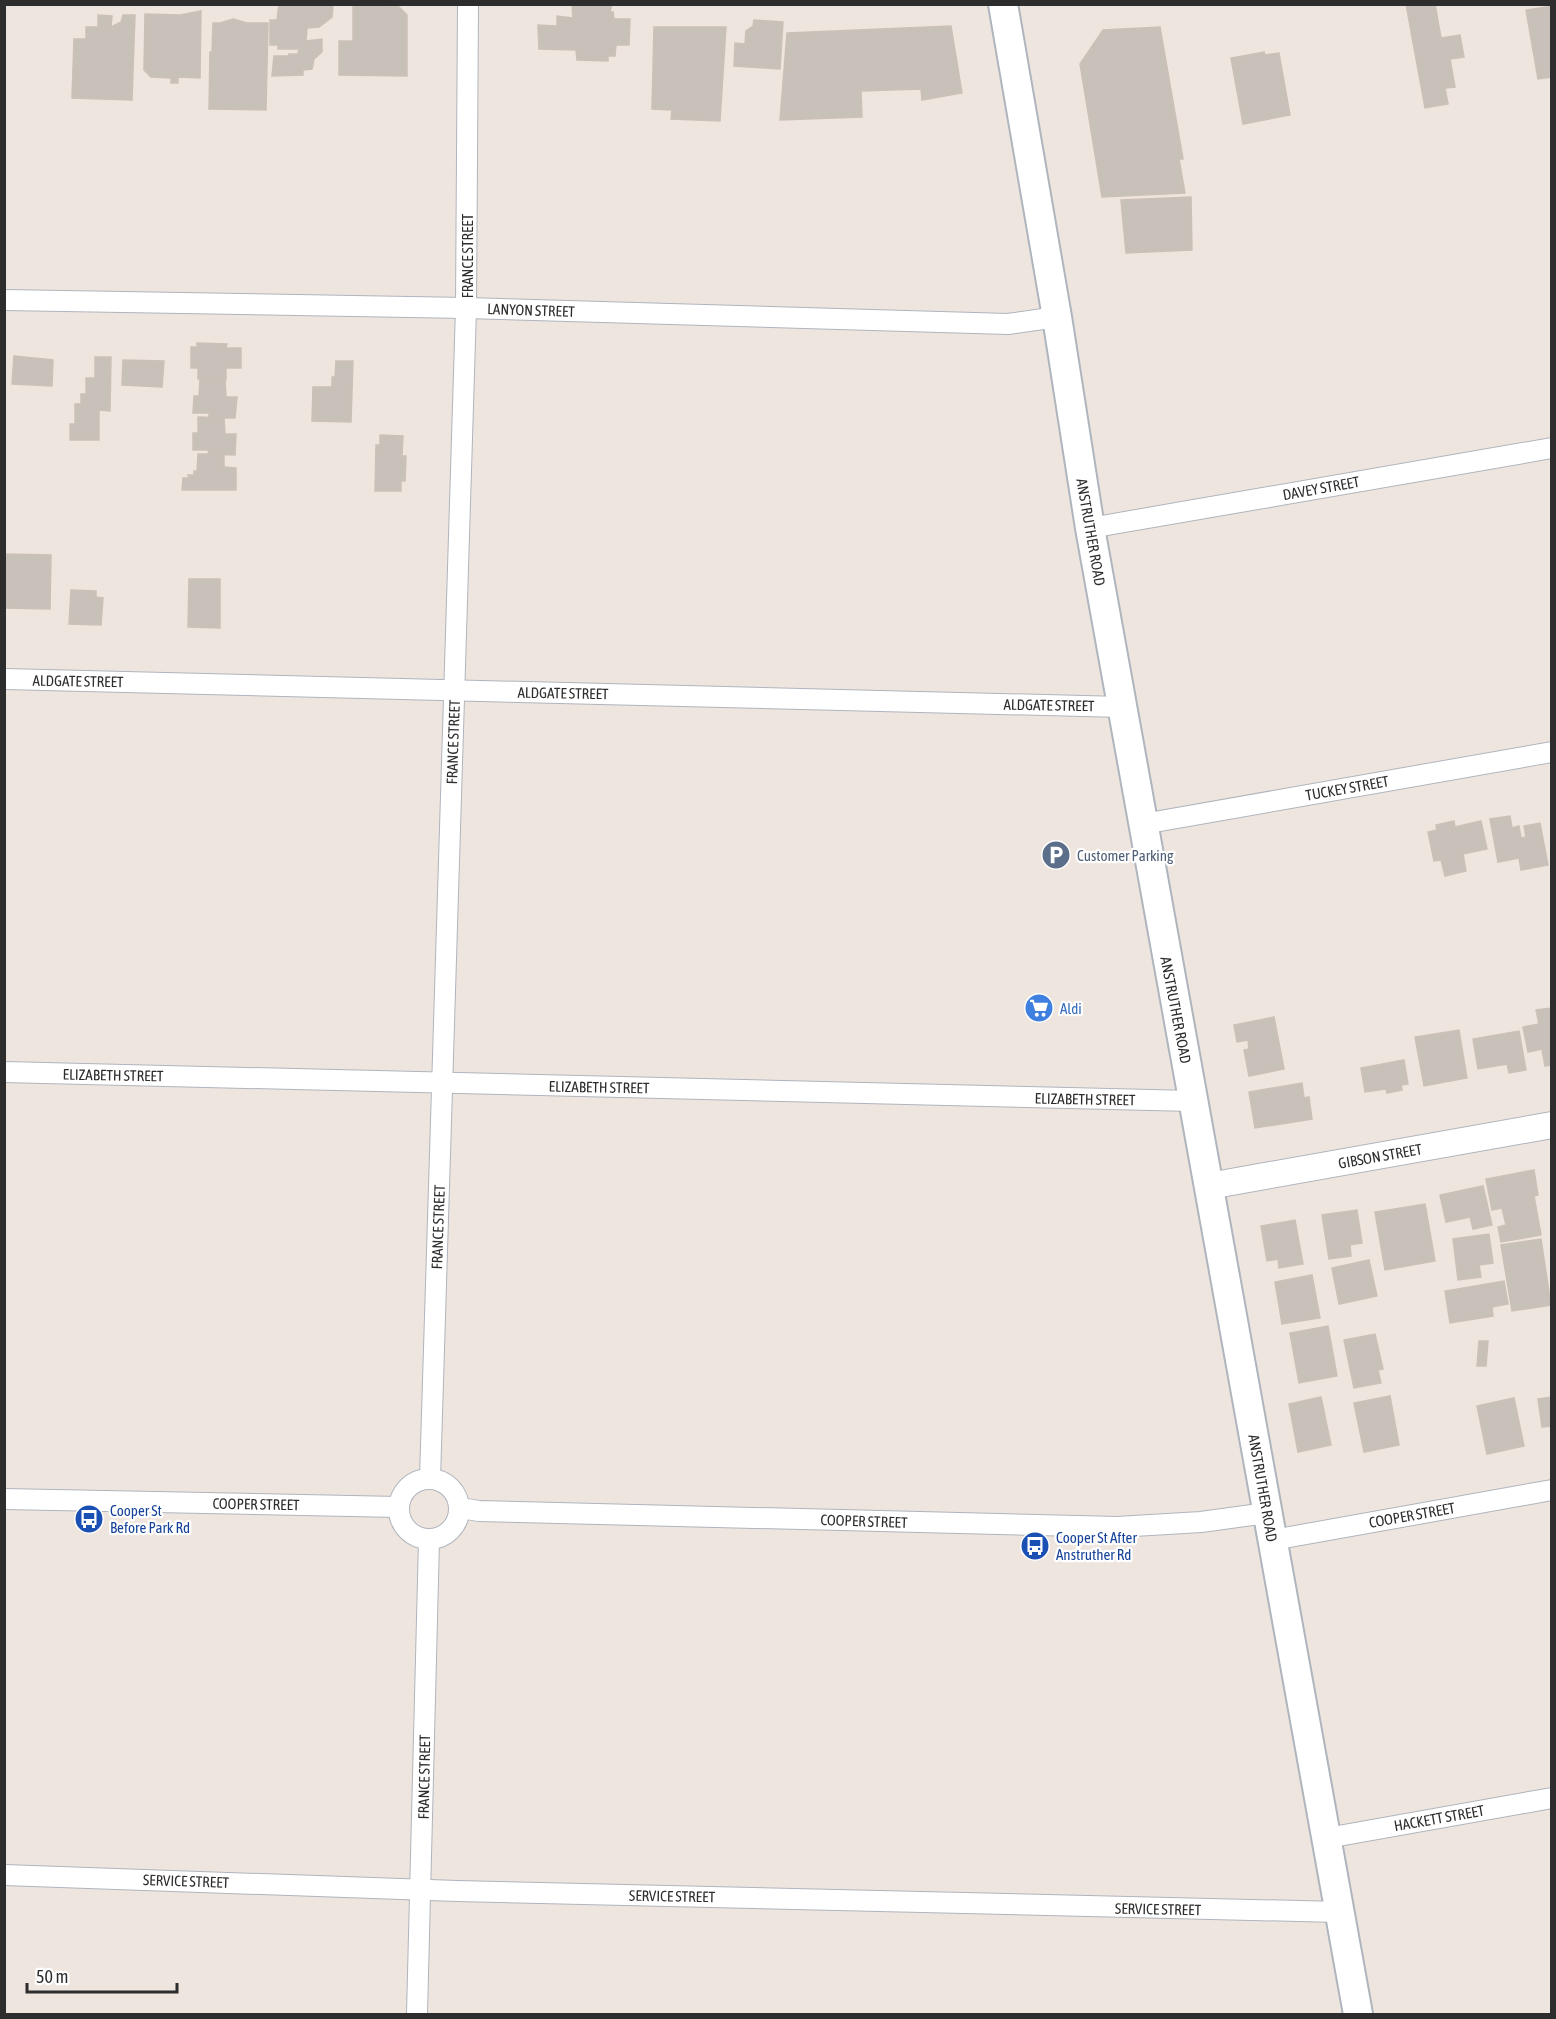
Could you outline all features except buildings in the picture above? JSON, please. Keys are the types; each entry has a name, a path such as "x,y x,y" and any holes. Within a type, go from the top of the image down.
{"main road":[{"name":"ANSTRUTHER ROAD","path":"1003,4 1057,317 1090,528 1358,2014"}],"street":[{"name":"FRANCE STREET","path":"430,1479 466,308 468,4"},
{"name":"LANYON STREET","path":"4,300 466,308 1008,324 1057,317"},
{"name":"DAVEY STREET","path":"1090,528 1551,448"},
{"name":"ALDGATE STREET","path":"4,679 1122,707"},
{"name":"TUCKEY STREET","path":"1143,824 1551,752"},
{"name":"ELIZABETH STREET","path":"4,1072 1193,1101"},
{"name":"GIBSON STREET","path":"1209,1186 1551,1125"},
{"path":"430,1479 447,1484 458,1499 460,1508 455,1526 439,1538 429,1540 420,1538 404,1527 399,1508 405,1490 421,1480 430,1479"},
{"name":"COOPER STREET","path":"1273,1540 1551,1490"},
{"name":"COOPER STREET","path":"4,1499 399,1508"},
{"name":"COOPER STREET","path":"460,1508 1117,1527 1201,1522 1267,1513"},
{"name":"FRANCE STREET","path":"417,2014 429,1540"},
{"name":"HACKETT STREET","path":"1327,1838 1551,1798"},
{"name":"SERVICE STREET","path":"4,1875 421,1889 1339,1912"}],"place":[{"name":"Customer Parking","path":"1056,855"},
{"name":"Aldi","path":"1039,1008"},
{"name":"Cooper St Before Park Rd","path":"89,1519"},
{"name":"Cooper St After Anstruther Rd","path":"1035,1546"}]}
